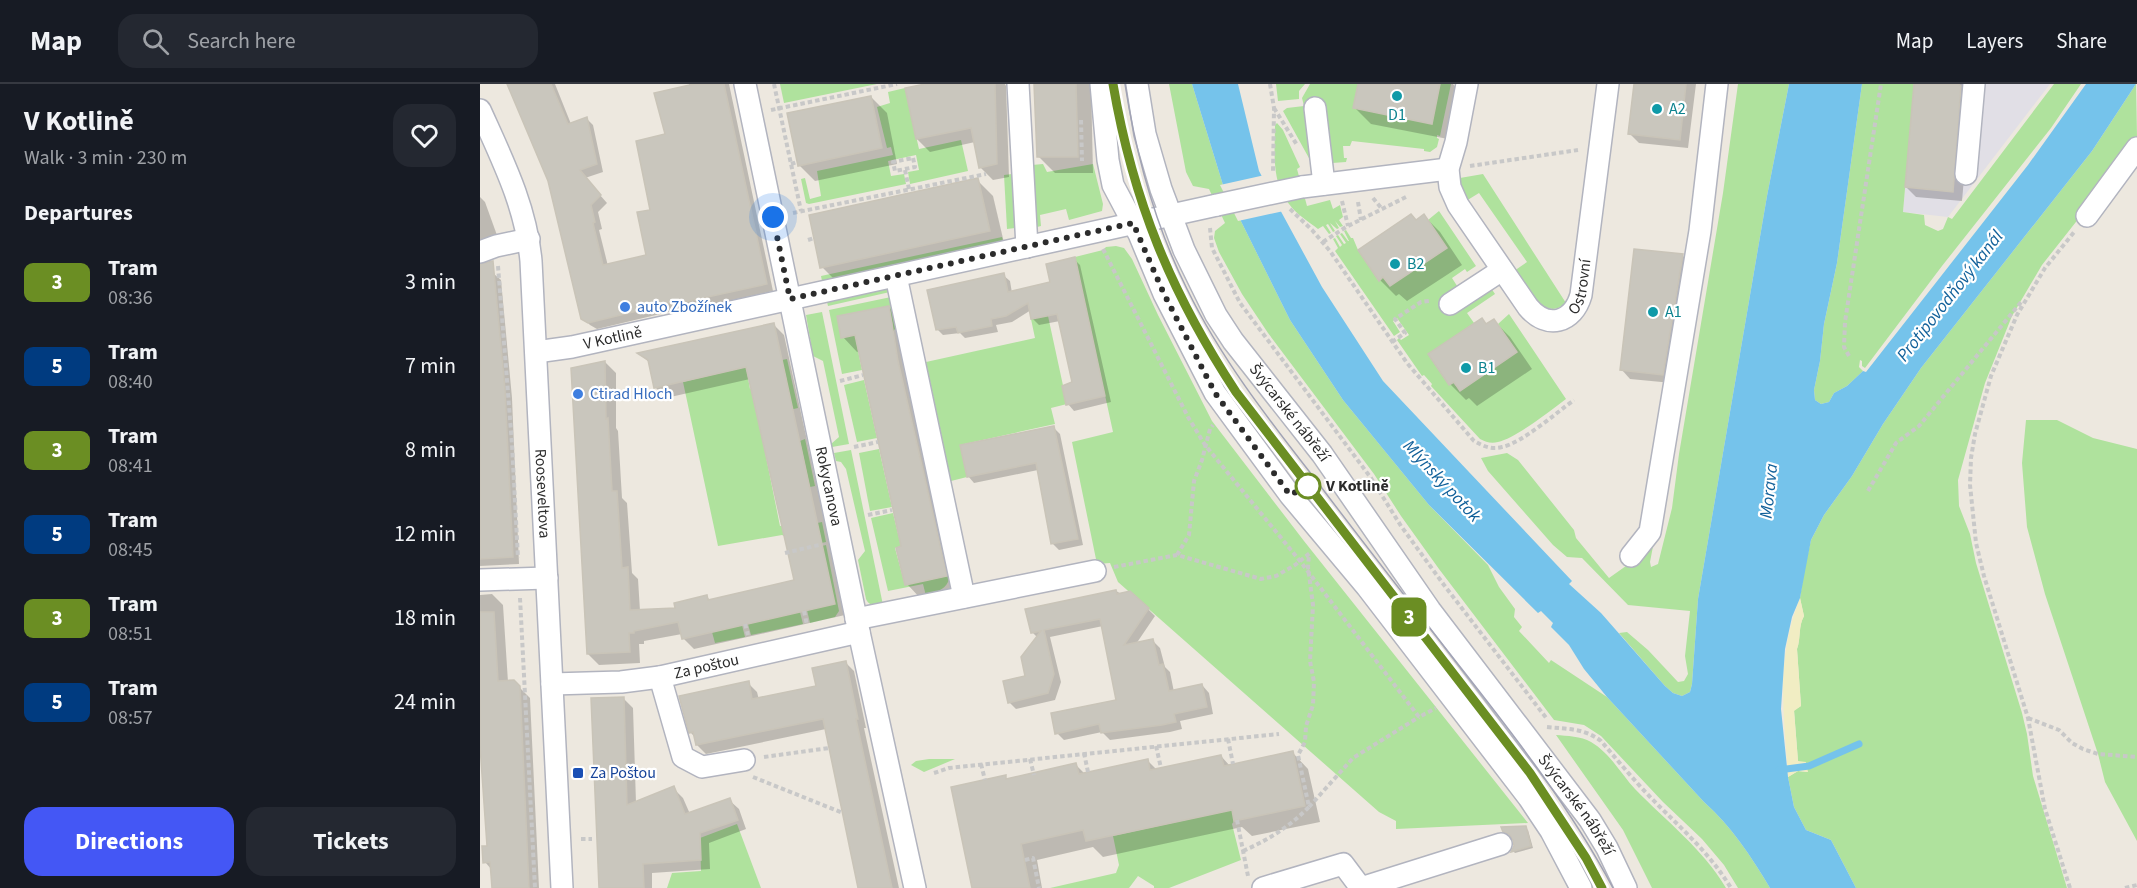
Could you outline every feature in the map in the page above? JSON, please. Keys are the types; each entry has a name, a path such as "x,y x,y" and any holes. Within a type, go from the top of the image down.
{"street":[{"name":"Rokycanova","path":"745,84 857,626 915,888"},
{"path":"1018,84 1027,247"},
{"name":"Švýcarské nábřeží","path":"1101,84 1110,172 1118,197 1133,223 1164,294 1221,403 1297,504 1404,634 1529,798 1551,831 1581,888"},
{"name":"Švýcarské nábřeží","path":"1137,84 1150,152 1170,215 1215,315 1322,454 1430,610 1590,820 1607,848 1626,888"},
{"name":"Ostrovní","path":"1467,84 1448,168 1450,187 1455,200 1528,307 1538,318 1545,320 1563,319 1575,309 1582,289 1608,84"},
{"path":"1631,556 1650,532 1700,231 1717,84"},
{"path":"1966,174 1974,84"},
{"path":"1315,108 1332,189"},
{"name":"Rooseveltova","path":"480,110 516,192 529,239 533,278 562,888"},
{"path":"2087,216 2137,148"},
{"path":"1213,215 1302,187 1332,189 1448,168"},
{"name":"V Kotlině","path":"536,352 572,347 1170,215 1213,215"},
{"path":"480,252 529,239"},
{"path":"1450,304 1502,270"},
{"path":"896,276 964,597"},
{"name":"Za poštou","path":"552,684 621,682 660,677 964,597 1095,571"},
{"path":"480,580 547,578"},
{"path":"660,677 683,757 702,767 747,768"},
{"path":"1256,883 1343,864 1361,888 1501,844"}],"path":[{"path":"774,84 801,211 826,209 909,189 986,174"},
{"path":"779,109 897,84"},
{"path":"1270,84 1274,108 1272,151 1275,182"},
{"path":"1849,356 1844,347 1845,322 1881,84"},
{"path":"797,105 799,111"},
{"path":"1274,108 1298,146"},
{"path":"1081,117 1082,161"},
{"path":"1448,168 1600,147"},
{"path":"913,158 915,167 904,170 895,171 893,162 913,158"},
{"path":"791,164 797,162"},
{"path":"904,170 909,189"},
{"path":"1332,189 1348,226"},
{"path":"1357,192 1360,220"},
{"path":"1323,242 1348,226 1414,193"},
{"path":"1284,201 1323,242 1407,363 1474,441 1485,447 1504,447 1515,442 1574,400"},
{"path":"1213,215 1212,248 1240,303 1371,478 1401,526 1444,585 1547,719"},
{"path":"2070,888 2044,809 2028,718 1984,576 1976,543 1970,485 1975,434 1985,396 2017,315 2044,268 2087,216"},
{"path":"808,240 814,238"},
{"path":"1102,249 1188,417 1205,445 1300,561 1419,717"},
{"path":"1868,491 1896,443 1919,426 2031,292"},
{"path":"1392,342 1405,333 1395,319"},
{"path":"840,381 863,375"},
{"path":"1177,555 1189,535 1194,480 1210,429 1217,419"},
{"path":"854,447 878,442"},
{"path":"868,515 892,510"},
{"path":"785,553 822,545"},
{"path":"1095,571 1177,555 1261,579 1276,576 1316,548"},
{"path":"1309,554 1308,572 1313,605 1310,661 1314,682 1313,705 1306,726 1305,742 1298,755 1309,807"},
{"path":"804,611 807,627"},
{"path":"745,624 748,639"},
{"path":"1243,851 1268,840 1309,807 1353,758 1442,705"},
{"path":"2028,718 2059,729 2072,743 2083,749 2098,754 2137,757"},
{"path":"1548,727 1575,729 1601,741 1640,787 1702,848 1731,888"},
{"path":"934,773 949,768 981,764 1279,734"},
{"path":"1228,739 1233,764"},
{"path":"1156,746 1161,768"},
{"path":"747,768 829,748"},
{"path":"1084,753 1088,772"},
{"path":"1030,759 1034,775"},
{"path":"981,764 985,780"},
{"path":"747,768 843,813"},
{"path":"1237,820 1243,851 1256,883"},
{"path":"581,839 592,839"},
{"path":"1024,860 1033,858 1039,888"},
{"path":"2125,888 2135,885"}],"shaded area":[{"path":"1914,84 2050,84 1948,217 1903,212"}],"green space":[{"path":"780,84 877,84 784,103"},
{"path":"1169,84 1192,84 1223,185 1290,320 1343,400 1429,505 1488,565 1499,587 1515,609 1514,617 1522,627 1519,631 1549,663 1551,660 1607,697 1732,831 1770,888 1738,888 1724,865 1702,839 1663,802 1601,736 1584,725 1554,720 1439,569 1374,474 1268,333 1242,294 1214,238 1215,231 1225,223 1209,189 1193,186 1186,172"},
{"path":"1276,84 1305,84 1299,91 1299,99 1278,101"},
{"path":"1310,84 1358,84 1353,108 1432,124 1440,84 1451,84 1440,136 1437,135 1439,139 1437,147 1430,152 1424,149 1352,141 1350,146 1343,146 1346,162 1332,163 1325,107 1305,110 1310,160 1283,111 1287,108 1304,106 1302,98"},
{"path":"1738,84 1789,84 1767,196 1698,599 1692,684 1690,692 1682,696 1673,693 1665,686 1619,633 1627,632 1648,650 1678,682 1684,681 1688,674 1685,656 1690,611 1628,605 1582,558 1567,557 1553,545 1488,471 1481,458 1507,453 1518,460 1609,578 1633,561 1655,536 1650,562 1651,567 1658,564 1672,508 1723,193"},
{"path":"1862,84 1914,84 1903,212 1924,215 1925,225 1938,231 1943,229 1948,217 1952,219 2054,84 2081,84 2051,128 1865,368 1860,360 1859,367 1863,371 1847,386 1834,393 1829,402 1821,404 1815,400 1814,390 1824,324 1837,263"},
{"path":"2136,84 2137,138 2042,265 2012,316 1985,383 1958,480 1959,506 1970,534 1976,563 2022,713 2033,776 2067,888 1856,888 1831,840 1806,830 1794,807 1788,777 1798,771 1808,772 1798,761 1794,710 1801,706 1797,649 1804,616 1800,598 1811,540 1824,515 1852,476 1883,424 1921,368 2092,151"},
{"path":"905,88 919,149 961,140 968,171 910,184 908,172 919,170 916,155 888,161 891,176 904,174 906,184 806,203 801,179 805,178 810,199 821,196 817,171 893,155 891,147 887,148 877,107 890,103 888,92"},
{"path":"1277,123 1283,130 1300,167 1297,169 1307,206 1330,200 1333,209 1340,205 1343,217 1339,220 1343,226 1340,227 1335,221 1339,228 1337,229 1330,223 1335,231 1333,232 1328,224 1326,225 1331,233 1329,234 1323,226 1318,229 1295,211 1283,195 1275,166 1275,125"},
{"path":"1043,164 1047,172 1093,164 1103,204 1102,211 1069,220 1066,209 1040,215 1041,226 1037,227 1032,165"},
{"path":"1012,174 1015,228 1007,229 1004,175"},
{"path":"1483,174 1566,303 1558,308 1550,309 1543,306 1524,286 1514,271 1527,262 1479,193 1466,201 1461,189 1460,178"},
{"path":"1439,211 1476,266 1467,272 1465,269 1452,278 1459,289 1489,285 1495,294 1467,313 1474,323 1429,354 1460,391 1517,352 1498,324 1509,314 1566,399 1523,430 1498,442 1493,443 1480,439 1431,386 1432,384 1424,375 1422,376 1397,340 1409,335 1397,318 1393,321 1400,332 1394,336 1335,251 1338,248 1333,239 1335,238 1340,247 1342,245 1336,236 1338,235 1344,244 1346,243 1340,234 1342,233 1349,241 1344,231 1346,230 1378,280 1383,277 1390,286 1446,248 1428,220"},
{"path":"1002,237 1003,241 822,281 821,276"},
{"path":"1116,246 1124,248 1132,259 1212,421 1304,541 1528,823 1396,829 1396,821 1379,812 1118,582 1110,563 1097,564 1072,442 1113,432 1075,257"},
{"path":"885,289 890,292 828,306 827,302"},
{"path":"891,297 897,326 892,333 871,331 893,326 889,306 837,316 860,334 856,341 862,370 842,374 829,310"},
{"path":"822,312 849,444 832,447 831,444 839,437 823,361 813,356 806,315"},
{"path":"1048,316 1067,404 1051,408 1055,424 960,445 967,477 951,481 926,362 1035,338 1031,319"},
{"path":"787,359 798,408 758,417 780,526 811,520 813,524 822,522 826,542 787,550 788,538 782,535 718,546 683,382 746,367 750,389 787,381 782,360"},
{"path":"864,380 877,438 857,442 844,385"},
{"path":"2026,420 2057,420 2093,438 2137,449 2137,841 2105,782 2098,754 2045,594 2027,527 2022,463"},
{"path":"805,439 815,486 810,487 800,441"},
{"path":"879,449 892,507 870,511 859,453"},
{"path":"851,450 883,605 880,606 871,605 866,599 858,560 865,551 846,469 841,462 836,461 834,453"},
{"path":"893,513 901,546 895,548 905,585 948,576 940,538 943,541 950,575 948,582 937,592 926,596 923,584 888,591 871,518"},
{"path":"826,545 839,611 835,617 810,623 807,610 822,546"},
{"path":"800,612 803,624 751,635 748,624"},
{"path":"742,625 745,637 715,643 712,632"},
{"path":"1556,735 1583,739 1604,752 1635,789 1695,848 1726,888 1652,888 1623,830"},
{"path":"955,759 924,772 911,765 916,761"},
{"path":"1232,810 1234,821 1232,824 1241,860 1169,888 1154,888 1138,876 1129,888 1050,888 1116,873 1119,865 1113,836"},
{"path":"737,824 761,888 667,888 672,873 701,871 700,838"}],"sand":[{"path":"1800,598 1804,616 1797,649 1801,706 1794,711 1798,761 1806,762 1808,772 1798,771 1788,777 1783,709 1784,665 1792,621"}],"water":[{"path":"1192,84 1238,84 1259,171 1322,287 1383,381 1572,581 1569,584 1601,613 1665,686 1673,693 1682,696 1690,692 1692,684 1698,599 1767,196 1789,84 1862,84 1837,263 1824,324 1814,390 1815,400 1821,404 1829,402 1834,393 1847,386 1863,371 1866,372 2028,165 2086,84 2136,84 2092,151 1921,368 1883,424 1852,476 1824,515 1811,540 1800,598 1792,617 1785,649 1781,709 1788,777 1794,807 1806,830 1831,840 1856,888 1770,888 1732,831 1607,697 1584,669 1569,645 1551,627 1553,623 1541,611 1538,613 1429,505 1343,400 1290,320 1223,185"}],"pier":[{"path":"1265,175 1284,211 1238,221 1220,185"}],"building":[{"path":"507,84 551,84 568,124 587,117 597,164 580,170 601,195 591,205 603,265 646,255 637,212 650,210 636,141 665,134 654,93 694,84 724,84 767,284 671,305 670,303 588,323 581,319 548,181"},
{"path":"925,84 995,84 997,164 979,168 971,128 916,139 905,88"},
{"path":"1034,84 1076,84 1078,157 1037,157"},
{"name":"D1","path":"1358,84 1440,84 1432,124 1353,108"},
{"name":"A2","path":"1634,84 1686,84 1680,140 1628,134"},
{"path":"1914,84 1958,84 1961,86 1953,192 1905,187"},
{"path":"871,96 882,148 798,166 787,113"},
{"path":"978,178 990,231 820,268 809,215"},
{"name":"B2","path":"1411,214 1416,220 1424,214 1447,248 1390,286 1383,277 1379,281 1358,250"},
{"name":"A1","path":"1634,249 1683,254 1663,375 1620,370"},
{"path":"1075,257 1105,396 1066,405 1062,386 1072,382 1057,314 1031,319 1028,303 1006,316 991,319 992,326 958,333 956,327 936,330 927,290 1004,273 1008,292 1050,282 1046,264"},
{"path":"493,261 505,390 513,557 480,559 480,264"},
{"path":"889,306 898,361 947,576 905,585 896,548 901,546 855,335 841,338 837,316"},
{"name":"B1","path":"1482,318 1486,324 1494,319 1517,352 1460,391 1454,382 1449,385 1428,354"},
{"path":"774,323 835,604 682,639 678,622 629,633 630,652 587,654 571,368 605,361 606,419 608,418 612,491 617,491 622,568 628,567 630,610 675,608 674,603 707,595 708,600 794,580 746,367 654,388 648,360 637,353"},
{"path":"1054,426 1078,539 1051,544 1036,463 967,477 960,445"},
{"path":"1116,590 1117,594 1130,591 1149,608 1124,645 1153,639 1159,665 1163,664 1169,691 1202,684 1207,707 1174,714 1176,722 1162,725 1101,733 1099,724 1055,734 1051,713 1116,700 1100,619 1044,630 1054,674 1048,693 1008,703 1003,681 1025,676 1021,657 1041,631 1031,633 1025,609"},
{"path":"480,612 494,612 498,681 514,680 520,686 529,888 492,888 490,862 483,863 482,846 487,846 480,746"},
{"path":"846,661 892,888 858,888 823,719 696,745 693,732 689,733 679,696 749,681 752,699 816,686 812,668"},
{"path":"624,697 627,805 674,786 685,814 730,798 738,820 700,833 701,860 643,864 644,888 599,888 591,698"},
{"path":"1293,751 1305,806 1234,821 1232,810 1086,841 1083,830 1021,844 1030,888 972,888 951,787 1006,775 1006,779 1076,763 1079,774 1148,759 1150,770 1221,755 1224,766"},
{"path":"1526,826 1531,846 1511,852 1514,846 1513,840 1509,834 1503,832 1501,827"}],"waterway":[{"path":"1779,770 1809,766 1859,744"}],"tram line":[{"name":"3","path":"1113,84 1128,157 1147,220 1168,273 1205,343 1236,392 1530,773 1586,858 1602,888"},
{"path":"1114,84 1122,127 1144,207 1174,282 1213,355 1236,392 1530,773 1586,858 1602,888"},
{"path":"1125,84 1141,163 1156,215 1187,289 1214,338 1278,431 1542,775 1579,830 1613,888"}],"place":[{"name":"D1","path":"1397,96"},
{"name":"A2","path":"1657,109"},
{"name":"B2","path":"1395,264"},
{"name":"auto Zbožínek","path":"625,307"},
{"name":"A1","path":"1653,312"},
{"name":"B1","path":"1466,368"},
{"name":"Ctirad Hloch","path":"578,394"},
{"name":"V Kotlině","path":"1308,486"},
{"name":"Za Poštou","path":"578,773"}],"route":[{"path":"773,217 790,299 1133,223 1164,294 1221,403 1290,495 1308,486"}],"water label":[{"name":"Protipovodňový kanál","path":"1950,296"},
{"name":"Mlýnský potok","path":"1442,481"},
{"name":"Morava","path":"1769,491"}]}
